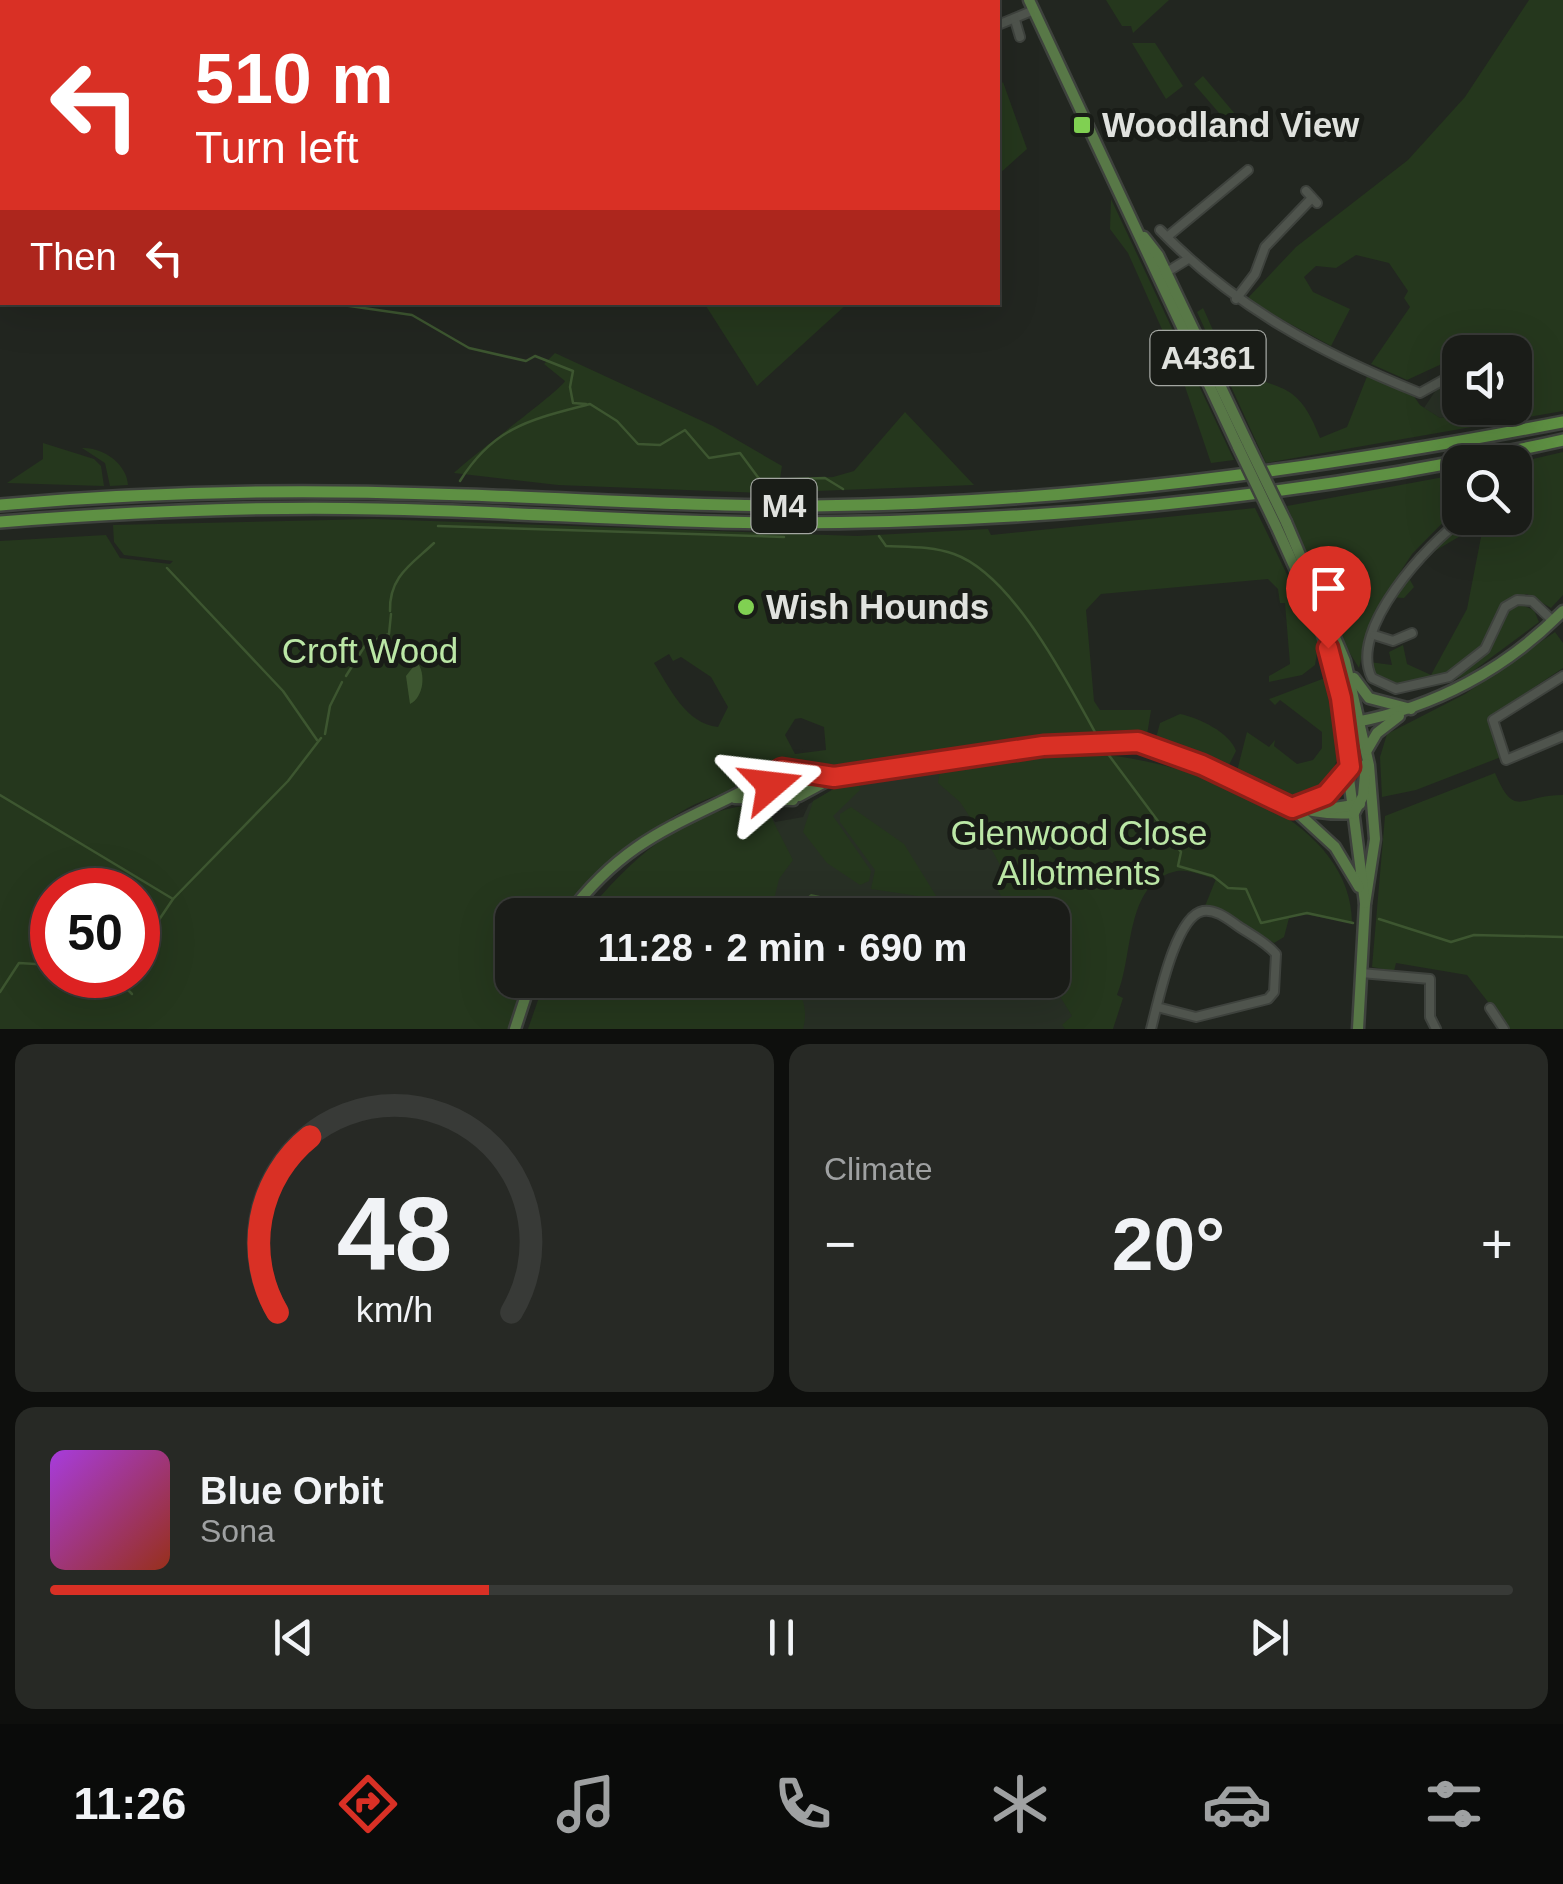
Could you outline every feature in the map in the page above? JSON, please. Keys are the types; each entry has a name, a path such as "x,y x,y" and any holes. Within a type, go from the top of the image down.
{"highway":[{"name":"M4","path":"0,505 165,495 325,492 728,506 1011,498 1286,471 1563,422"},
{"name":"M4","path":"0,522 246,508 433,510 729,522 985,517 1286,488 1563,440"}],"main road":[{"name":"A4361","path":"1032,5 1345,660 1360,716 1373,803 1375,855 1364,899"},
{"name":"A4361","path":"1281,524 1318,619 1344,719 1364,899 1355,1029"},
{"path":"1355,807 1367,755 1378,733 1412,709 1486,672 1563,611"},
{"path":"1345,660 1367,696 1412,709"},
{"path":"1360,716 1394,704"},
{"path":"1344,719 1412,709"},
{"path":"582,898 608,868 640,842 678,818 729,798 782,769 834,777 1043,746 1138,742 1202,765 1292,808 1335,847 1364,899"},
{"path":"1292,808 1326,795 1350,767"},
{"path":"794,773 800,785 798,796"},
{"path":"772,776 772,791 779,801"},
{"path":"729,798 779,801 798,796 834,777"},
{"path":"1292,808 1316,811 1373,803"},
{"path":"514,1029 525,998"}],"street":[{"path":"1000,24 1032,5"},
{"path":"1003,9 1020,37"},
{"path":"1248,170 1163,234 1236,298 1307,341 1416,392 1428,392 1442,382"},
{"path":"1236,298 1255,274 1265,247 1312,197"},
{"path":"1162,276 1188,259"},
{"path":"1444,535 1414,561 1374,635 1367,656 1370,676 1380,686 1401,689 1442,680 1469,664 1484,649 1505,607 1513,601 1532,601 1553,621"},
{"path":"1374,635 1392,641 1412,634"},
{"path":"1563,676 1493,718 1506,760 1563,736"},
{"path":"1152,1029 1157,1007 1180,932 1196,914 1217,913 1276,954 1274,992 1268,1000 1196,1016 1157,1007"},
{"path":"1361,972 1432,980 1430,1017 1436,1029"},
{"path":"1490,1008 1504,1029"},
{"path":"1488,1024 1497,1018"}],"shaded area":[{"path":"1442,386 1442,418 1424,408"},
{"path":"417,662 422,684 410,704 406,676"},
{"path":"939,772 950,776 979,814 1015,898 721,898 705,816 751,805 767,809 775,822 803,817 809,804 832,790"},
{"path":"761,998 1062,998 1080,1029 772,1029"}],"green space":[{"path":"1106,0 1169,0 1133,33 1131,26 1122,26"},
{"path":"1529,0 1563,0 1563,411 1532,416 1532,335 1442,335 1442,364 1407,380 1371,364 1410,307 1404,298 1408,291 1389,263 1356,255 1336,268 1316,266 1304,277 1313,292 1350,309 1331,346 1246,300 1296,247 1408,160 1465,97"},
{"path":"1132,43 1155,43 1183,86 1166,99"},
{"path":"1203,76 1235,114 1226,121 1194,84"},
{"path":"1003,82 1027,149 1000,173"},
{"path":"1111,199 1234,460 1211,463 1177,363 1128,253 1110,229"},
{"path":"707,305 846,305 757,386"},
{"path":"1203,308 1220,345 1234,363 1248,374 1283,388 1301,403 1320,438 1347,427 1368,374 1413,395 1420,405 1440,418 1442,425 1483,425 1266,463 1197,312"},
{"path":"555,353 713,426 782,466 780,479 833,477 854,471 905,412 974,485 763,493 558,485 454,473 565,381 544,364"},
{"path":"43,443 94,459 101,466 104,486 7,483 43,459"},
{"path":"82,448 98,450 112,458 123,470 128,485 110,486 105,463"},
{"path":"1563,452 1563,595 1551,608 1527,594 1504,602 1482,644 1447,673 1404,685 1376,679 1369,662 1392,665 1389,652 1403,645 1407,664 1431,675 1467,609 1481,535 1532,535 1532,459"},
{"path":"1442,477 1442,523 1412,554 1397,577 1410,580 1414,587 1404,598 1386,597 1368,632 1359,668 1343,642 1287,506"},
{"name":"Croft Wood","path":"1255,508 1319,641 1315,665 1302,675 1269,682 1269,676 1290,664 1285,603 1280,603 1278,589 1268,579 1101,594 1086,610 1094,701 1100,710 1151,710 1147,735 1058,737 822,772 794,768 787,759 774,761 756,778 697,803 651,831 604,869 576,898 495,898 495,998 519,998 509,1029 0,1029 0,541 106,535 120,558 170,564 173,561 124,555 114,542 113,525 373,519 857,536 988,529 991,535","holes":["669,654 673,661 681,657 711,677 728,707 718,727 688,712 654,663","795,719 824,727 826,750 795,754 785,735"]},
{"path":"1447,535 1462,535 1428,555"},
{"path":"1519,604 1534,610 1539,622 1469,674 1441,685 1490,650 1510,609"},
{"path":"1555,632 1563,643 1563,668 1491,716 1501,757 1416,790 1382,797 1380,757 1387,734 1465,694"},
{"path":"1325,678 1333,697 1340,753 1329,779 1303,796 1282,798 1236,775 1247,732 1269,747 1275,740 1274,746 1297,764 1313,760 1322,748 1322,732 1280,700 1275,705 1269,699"},
{"path":"1180,714 1204,722 1227,738 1236,751 1227,769 1156,738 1160,723"},
{"name":"Glenwood Close Allotments","path":"1062,752 1102,754 1196,775 1243,793 1286,817 1320,846 1343,882 1352,923 1303,914 1289,918 1284,937 1274,943 1224,910 1205,906 1216,879 1177,871 1160,878 1139,905 1117,995 1123,998 1113,1029 1065,1029 1062,1025 1072,1016 1061,998 1070,998 1070,898 1002,898 997,889 1000,865 960,802 938,783 940,769"},
{"path":"1495,773 1514,801 1563,795 1563,1029 1509,1029 1467,975 1396,963 1394,971 1372,967 1385,816"},
{"path":"859,784 860,790 833,816 871,871 869,881 860,885 827,863 803,832 813,801 832,790"},
{"path":"751,805 767,809 793,860 779,879 774,898 600,898 658,843 701,818"},
{"path":"851,807 904,844 937,898 871,889 875,870 840,822 840,814"},
{"path":"539,998 802,998 805,1016 803,1029 528,1029"}],"waterway":[{"path":"343,305 412,315 469,348 526,361 535,356 573,371 573,403 586,404"},
{"path":"460,481 501,436 533,420 590,404 617,421 638,444 660,445 685,430 709,458 740,453 760,480 825,478 843,489"},
{"path":"438,526 784,537"},
{"path":"879,536 886,546 929,548 954,554 997,584 1036,632 1096,734"},
{"path":"390,611 398,580 434,543"},
{"path":"167,568 283,691 317,740"},
{"path":"346,676 366,644 389,634 391,614"},
{"path":"325,734 330,706 342,682"},
{"path":"0,795 173,899 288,781 321,738"},
{"path":"1108,754 1181,852 1178,866 1213,876 1228,888 1246,889 1261,923 1307,913 1353,923"},
{"path":"160,918 173,899"},
{"path":"1379,919 1451,942 1474,935 1563,937"},
{"path":"0,992 19,963 30,964"}],"place":[{"name":"Woodland View","path":"1082,125"},
{"name":"Wish Hounds","path":"746,607"}],"route":[{"path":"771,785 773,774 782,769 834,777 1043,746 1138,742 1195,762 1292,808 1326,795 1350,767 1341,698 1328,648"}]}
